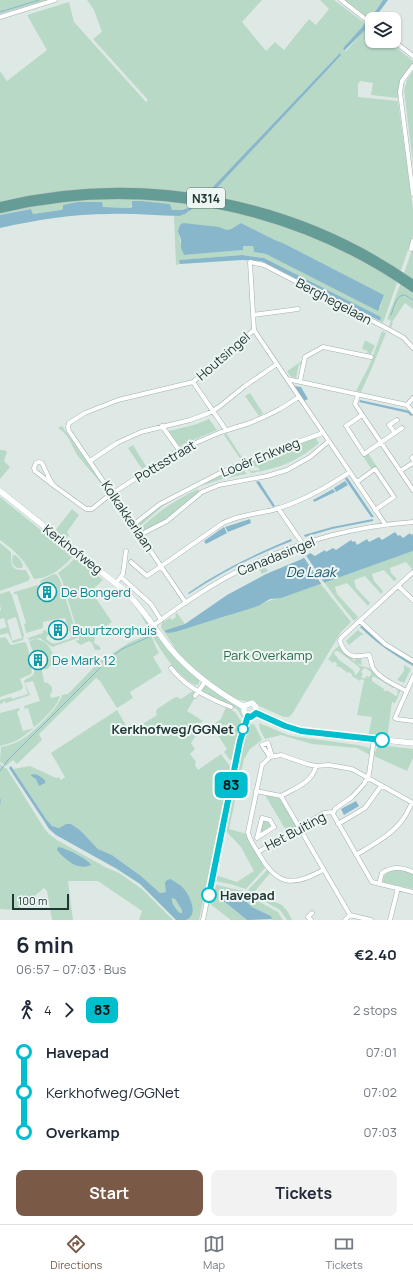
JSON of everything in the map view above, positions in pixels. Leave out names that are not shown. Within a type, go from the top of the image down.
[{"type":"main road","name":"N314","points":[[0,205],[43,196],[104,191],[157,192],[203,197],[255,209],[309,227],[356,248],[404,280],[413,289]]},
{"type":"main road","name":"N314","points":[[0,210],[50,201],[110,196],[163,198],[209,204],[254,214],[303,230],[350,251],[397,275]]},
{"type":"main road","name":"N314","points":[[404,280],[413,283]]},
{"type":"street","points":[[0,16],[55,0]]},
{"type":"street","points":[[341,0],[365,19]]},
{"type":"street","points":[[401,47],[413,56]]},
{"type":"street","points":[[413,66],[402,81],[400,92],[413,194]]},
{"type":"street","points":[[411,249],[413,241]]},
{"type":"street","name":"Houtsingel","points":[[69,431],[68,427],[70,422],[100,407],[120,400],[194,382],[254,330],[250,262]]},
{"type":"street","name":"Berghegelaan","points":[[250,262],[264,265],[388,329],[404,338],[413,348]]},
{"type":"street","points":[[253,314],[298,309]]},
{"type":"street","points":[[254,330],[385,524]]},
{"type":"street","points":[[300,382],[305,357],[323,347],[371,357]]},
{"type":"street","points":[[90,461],[129,437],[162,426],[190,420],[211,412],[277,364]]},
{"type":"street","points":[[287,379],[407,405],[413,412]]},
{"type":"street","points":[[194,382],[223,431]]},
{"type":"street","points":[[358,395],[355,404],[413,490]]},
{"type":"street","name":"Pottsstraat","points":[[54,485],[89,510],[178,450],[223,431],[266,416],[299,397]]},
{"type":"street","points":[[407,405],[413,398]]},
{"type":"street","points":[[362,415],[346,426],[364,454],[402,428]]},
{"type":"street","points":[[395,433],[389,425],[397,420]]},
{"type":"street","points":[[162,426],[178,450]]},
{"type":"street","name":"Kolkakkerlaan","points":[[69,431],[186,602]]},
{"type":"street","name":"Looër Enkweg","points":[[133,525],[154,507],[222,472],[260,456],[323,433]]},
{"type":"street","name":"Looër Enkweg","points":[[140,534],[167,521],[202,492],[219,485],[267,476],[287,470],[307,460],[329,441]]},
{"type":"street","points":[[36,463],[42,463],[54,485],[35,471],[34,466],[36,463]]},
{"type":"street","points":[[400,471],[413,463]]},
{"type":"street","points":[[357,482],[375,469],[387,486],[394,497],[375,510]]},
{"type":"street","points":[[131,562],[147,576],[223,523],[236,518],[276,509],[310,496],[331,485],[350,472]]},
{"type":"street","points":[[198,484],[202,492]]},
{"type":"street","name":"Kerkhofweg","points":[[0,491],[116,583],[138,604],[175,654],[205,682],[227,698],[244,707]]},
{"type":"street","points":[[276,509],[302,543]]},
{"type":"street","name":"Canadasingel","points":[[154,626],[186,602],[246,566],[302,543],[345,531],[385,524],[413,522]]},
{"type":"street","points":[[116,583],[123,572],[126,551]]},
{"type":"street","points":[[406,691],[379,674],[373,667],[369,656],[353,657],[349,655],[340,640],[413,572]]},
{"type":"street","points":[[121,577],[152,604],[161,620]]},
{"type":"street","points":[[398,586],[413,600]]},
{"type":"street","points":[[360,621],[385,644],[413,662]]},
{"type":"street","points":[[171,668],[185,682],[198,691],[231,707]]},
{"type":"street","points":[[413,677],[411,686],[406,691],[395,718],[413,722]]},
{"type":"street","points":[[195,696],[205,682]]},
{"type":"street","points":[[248,716],[244,712],[244,707],[249,703],[255,705],[256,713]]},
{"type":"street","points":[[248,716],[251,717],[256,713]]},
{"type":"street","points":[[256,713],[285,726],[301,731],[413,743]]},
{"type":"street","points":[[203,920],[240,741],[248,716]]},
{"type":"street","points":[[374,739],[367,778],[355,795],[336,807],[333,812],[334,817],[372,882],[413,892]]},
{"type":"street","points":[[323,870],[303,880],[296,881],[283,879],[277,876],[267,867],[248,832],[262,765],[271,757],[281,755],[316,766],[329,765],[352,769],[412,803],[403,820],[397,826],[381,840],[356,855]]},
{"type":"street","points":[[256,791],[281,796],[309,780],[314,773],[316,766]]},
{"type":"street","points":[[338,824],[365,808],[381,786]]},
{"type":"street","points":[[281,796],[350,915],[371,920]]},
{"type":"street","name":"Het Buiting","points":[[258,852],[324,813],[333,812]]},
{"type":"street","points":[[262,818],[270,820],[274,827],[258,837],[262,818]]},
{"type":"street","points":[[379,884],[382,873],[390,869],[403,868],[413,872]]},
{"type":"street","points":[[390,920],[398,888]]},
{"type":"street","points":[[311,920],[308,917],[312,913]]},
{"type":"street","points":[[345,920],[350,915]]},
{"type":"green space","points":[[0,0],[48,0],[0,14]]},
{"type":"green space","points":[[87,0],[262,0],[242,22],[266,51],[275,42],[284,50],[309,19],[316,25],[329,9],[320,0],[334,0],[365,23],[343,48],[344,51],[346,51],[365,29],[365,48],[397,48],[413,61],[411,67],[401,80],[398,98],[371,95],[373,83],[360,81],[358,84],[358,97],[398,101],[413,209],[413,236],[401,270],[399,271],[270,210],[256,206],[180,193],[0,204],[0,71],[7,81],[47,50],[27,15],[69,2],[74,22],[146,102],[148,100],[93,39],[102,32],[94,10]],"holes":[[[340,53],[340,56],[212,193],[210,190]]]},
{"type":"green space","points":[[343,0],[383,0],[375,12],[365,12],[365,16]]},
{"type":"green space","points":[[413,71],[413,164],[404,90],[407,80]]},
{"type":"green space","points":[[83,198],[152,198],[235,210],[316,237],[396,279],[397,283],[383,323],[380,321],[381,317],[264,258],[242,255],[180,260],[180,264],[176,265],[174,216],[189,212],[189,207],[182,210],[172,210],[170,204],[134,201],[130,208],[103,207],[102,203],[33,214],[31,209],[0,215],[0,211]],"holes":[[[241,223],[384,295],[380,308],[266,254],[254,252],[253,246],[243,246],[243,250],[184,255],[179,237],[179,230],[180,227],[219,227],[227,230]]]},
{"type":"green space","points":[[413,247],[413,281],[405,276],[404,273]]},
{"type":"green space","points":[[403,283],[413,291],[413,309],[405,303],[392,322],[391,328],[389,327],[391,321],[387,319],[400,285]]},
{"type":"green space","points":[[382,331],[386,333],[371,370],[361,392],[356,391],[370,364]]},
{"type":"green space","points":[[365,340],[375,346],[371,354],[362,349]]},
{"type":"green space","points":[[302,361],[301,365],[299,364],[296,378],[290,376],[287,371]]},
{"type":"green space","points":[[250,393],[263,413],[259,416],[245,396]]},
{"type":"green space","points":[[209,419],[217,430],[179,446],[169,431],[197,424]]},
{"type":"green space","points":[[62,426],[109,494],[107,496],[98,480],[78,456],[68,437],[58,428]]},
{"type":"green space","points":[[226,433],[243,459],[241,460],[224,435]]},
{"type":"green space","points":[[315,437],[319,443],[304,455],[270,469],[251,473],[244,464]],"holes":[[[249,464],[259,468],[260,470],[251,471],[247,467]]]},
{"type":"green space","points":[[133,445],[146,466],[142,469],[128,448]]},
{"type":"green space","points":[[0,450],[7,452],[4,461],[10,467],[0,479]]},
{"type":"green space","points":[[368,453],[377,467],[372,470],[363,456]]},
{"type":"green space","points":[[240,465],[247,474],[222,479],[201,486]]},
{"type":"green space","points":[[198,489],[199,492],[169,518],[144,531],[139,530],[167,507]]},
{"type":"green space","points":[[181,495],[163,506],[138,528],[137,526],[140,521],[151,512]]},
{"type":"green space","points":[[0,497],[73,556],[65,565],[56,572],[45,577],[34,579],[28,567],[20,557],[0,540]]},
{"type":"green space","points":[[72,509],[79,515],[67,532],[69,535],[65,540],[54,532]]},
{"type":"green space","points":[[0,543],[11,552],[12,566],[17,569],[26,570],[30,578],[28,581],[0,591]]},
{"type":"green space","points":[[413,551],[413,570],[406,562],[390,568],[391,573],[397,579],[394,581],[384,570],[372,574],[374,581],[383,591],[381,594],[365,576],[354,580],[356,588],[370,603],[368,606],[347,583],[335,587],[337,594],[358,617],[354,621],[324,582]]},
{"type":"green space","points":[[13,555],[20,560],[23,565],[22,568],[18,568],[13,565]]},
{"type":"green space","points":[[75,558],[103,580],[91,591],[112,622],[93,636],[95,638],[94,643],[101,649],[99,650],[95,650],[92,643],[89,641],[81,645],[75,641],[79,640],[79,637],[62,580],[58,573]]},
{"type":"green space","points":[[262,562],[268,571],[262,574],[256,565]]},
{"type":"green space","points":[[54,574],[57,575],[60,580],[78,638],[52,647],[40,638],[29,640],[28,638],[43,633],[45,630],[49,634],[46,639],[52,643],[70,639],[71,636],[65,618],[43,622],[43,628],[26,633],[24,624],[26,623],[17,594],[14,594],[14,592],[38,585],[39,589],[41,588],[42,584],[43,586],[45,585],[44,581],[40,584],[41,580]]},
{"type":"green space","name":"Park Overkamp","points":[[320,583],[351,622],[341,632],[289,717],[284,717],[250,702],[239,700],[221,691],[194,670],[178,653],[161,627],[162,622],[170,618],[172,620],[176,617],[175,615],[177,613],[185,624],[166,630],[168,633],[221,618]]},
{"type":"green space","points":[[9,591],[12,595],[24,635],[23,640],[13,643],[11,641],[22,638],[16,617],[7,620],[12,639],[11,640],[8,633],[0,635],[0,629],[7,627],[4,618],[0,619],[0,594]]},
{"type":"green space","points":[[131,599],[199,680],[199,684],[195,685],[185,679],[168,661],[136,606],[130,600]]},
{"type":"green space","points":[[358,630],[364,635],[361,635],[349,645],[346,641]]},
{"type":"green space","points":[[150,634],[159,653],[153,657],[162,672],[130,692],[133,698],[117,708],[100,681],[96,678],[39,734],[42,740],[17,764],[13,760],[6,766],[0,762],[1,747],[19,741],[37,727],[56,707],[62,695],[68,694],[106,655],[107,657],[130,642]]},
{"type":"green space","points":[[5,637],[11,645],[24,642],[26,643],[32,672],[31,674],[20,679],[23,687],[21,690],[0,697],[0,638]]},
{"type":"green space","points":[[36,639],[45,642],[52,652],[56,664],[50,666],[48,669],[42,670],[42,673],[44,682],[48,683],[52,687],[52,692],[50,694],[51,698],[60,696],[54,707],[34,728],[28,708],[25,709],[24,706],[40,701],[33,681],[25,683],[30,695],[6,703],[5,701],[0,704],[0,700],[11,697],[12,699],[28,694],[24,681],[34,674],[34,669],[43,664],[38,651],[33,652],[29,641]]},
{"type":"green space","points":[[340,645],[355,662],[355,658],[361,659],[362,665],[356,663],[369,668],[401,690],[395,703],[392,702],[387,739],[368,737],[372,717],[357,715],[364,680],[361,679],[360,681],[349,672],[348,673],[336,666],[337,664],[334,661],[333,663],[330,661],[331,660],[328,660],[334,650]],"holes":[[[335,651],[338,651],[359,667],[360,670],[356,675],[354,674],[355,672],[353,670],[338,659],[334,654]],[[365,668],[371,672],[371,675],[369,677],[366,676],[365,679],[361,677],[363,674],[361,672]],[[372,677],[375,677],[393,688],[395,687],[398,694],[396,696],[387,690],[386,692],[372,681]]]},
{"type":"green space","points":[[404,665],[411,669],[404,683],[397,680],[404,671]]},
{"type":"green space","points":[[206,685],[239,707],[243,712],[244,720],[237,709],[203,693],[202,690]]},
{"type":"green space","points":[[193,691],[197,694],[187,711],[203,721],[194,728],[197,734],[191,743],[195,749],[190,754],[196,762],[195,765],[198,770],[221,754],[232,769],[199,920],[186,920],[184,889],[171,879],[166,892],[160,893],[141,876],[112,855],[98,849],[80,830],[71,824],[66,824],[59,828],[52,826],[13,769],[30,766],[56,778],[59,777],[61,780],[65,777],[51,753],[117,710],[130,732],[157,715],[157,709],[174,698],[177,697],[181,699]]},
{"type":"green space","points":[[226,707],[235,712],[243,724],[234,759],[230,760],[224,752],[227,749],[217,734],[213,737],[207,729],[221,719]]},
{"type":"green space","points":[[19,708],[20,710],[17,712],[23,731],[33,728],[19,739],[0,746],[0,713]]},
{"type":"green space","points":[[259,723],[288,735],[370,748],[370,755],[357,748],[312,744],[281,735],[265,739],[260,730]]},
{"type":"green space","points":[[254,724],[262,740],[250,749],[244,759],[229,829],[247,834],[265,868],[246,889],[214,881],[215,875],[237,882],[254,871],[241,847],[225,830],[247,725]]},
{"type":"green space","points":[[388,746],[413,749],[413,758],[407,771],[374,756],[377,747]]},
{"type":"green space","points":[[0,764],[7,769],[49,834],[105,867],[119,873],[142,889],[173,920],[139,920],[142,911],[98,881],[68,881],[73,920],[52,920],[47,891],[44,888],[16,910],[0,909]],"holes":[[[62,856],[90,866],[75,864]]]},
{"type":"green space","points":[[265,795],[280,798],[297,827],[287,832]]},
{"type":"green space","points":[[262,819],[269,820],[273,827],[259,836]]},
{"type":"green space","points":[[267,870],[270,873],[255,891],[282,905],[292,920],[287,920],[280,910],[258,898],[248,890]]},
{"type":"green space","points":[[396,870],[404,870],[413,874],[413,889],[383,882],[386,873]]},
{"type":"green space","points":[[213,884],[243,891],[278,912],[283,920],[271,920],[271,916],[252,907],[241,897],[223,893],[225,903],[247,920],[231,920],[209,903]]},
{"type":"green space","points":[[173,898],[182,910],[182,913],[180,913],[175,906],[171,899]]},
{"type":"water","points":[[383,0],[388,0],[379,12],[375,12]]},
{"type":"water","points":[[365,24],[365,30],[344,51],[343,48]]},
{"type":"water","points":[[340,53],[341,55],[330,67],[212,193],[210,193],[210,190]]},
{"type":"water","points":[[132,201],[170,204],[172,210],[182,210],[190,207],[192,209],[179,216],[96,214],[68,216],[0,228],[0,215],[31,209],[33,214],[60,210],[63,209],[63,205],[78,202],[102,202],[103,207],[130,208],[132,207]]},
{"type":"water","points":[[183,223],[219,227],[227,230],[241,223],[384,295],[378,311],[266,254],[254,252],[253,246],[243,246],[243,250],[184,255],[181,248],[181,240],[178,231],[180,225]]},
{"type":"water","points":[[242,255],[264,258],[381,317],[380,321],[261,261],[242,260],[180,264],[179,260]]},
{"type":"water","points":[[293,386],[301,387],[308,399],[304,401]]},
{"type":"water","points":[[360,400],[410,411],[413,415],[411,416],[408,413],[359,402]]},
{"type":"water","points":[[347,477],[374,517],[371,517],[345,479]]},
{"type":"water","points":[[259,481],[275,506],[273,507],[256,482]]},
{"type":"water","points":[[345,481],[348,485],[336,492],[334,488]]},
{"type":"water","points":[[333,489],[335,492],[314,502],[313,500]]},
{"type":"water","points":[[250,519],[251,523],[228,532],[225,527]]},
{"type":"water","points":[[373,519],[373,521],[332,529],[305,537],[304,535],[332,527]]},
{"type":"water","points":[[224,527],[227,533],[206,544],[204,541]]},
{"type":"water","name":"De Laak","points":[[395,532],[398,536],[400,535],[403,538],[410,533],[411,535],[413,534],[413,551],[281,598],[270,599],[258,606],[175,632],[165,632],[166,630],[185,624],[227,595],[266,574],[302,559],[310,553],[315,556],[325,550],[326,552],[333,548],[336,550],[351,540],[353,542],[355,541],[357,545],[367,539],[369,542],[379,537],[382,540]]},
{"type":"water","points":[[291,539],[292,541],[239,564],[189,594],[188,593],[238,563]]},
{"type":"water","points":[[362,625],[386,646],[413,663],[413,666],[392,653],[366,633],[360,627]]},
{"type":"water","points":[[11,766],[52,826],[59,828],[66,824],[71,824],[80,830],[98,849],[112,855],[141,876],[160,893],[166,892],[165,882],[171,879],[181,886],[191,901],[193,910],[190,918],[186,920],[176,920],[140,884],[117,869],[56,835],[49,829],[9,768]],"holes":[[[172,898],[175,899],[182,910],[182,913],[175,908]]]},
{"type":"water","points":[[33,774],[38,775],[45,780],[45,783],[39,786],[36,779],[31,776]]},
{"type":"water","points":[[356,801],[359,806],[344,815],[341,809]]},
{"type":"water","points":[[58,847],[76,854],[91,865],[81,867],[72,864],[57,850]]},
{"type":"water","points":[[223,893],[241,897],[252,907],[271,916],[272,919],[247,920],[222,900],[221,897]]},
{"type":"pier","points":[[305,554],[325,584],[322,585],[303,556]]},
{"type":"waterway","points":[[0,12],[39,0]]},
{"type":"waterway","points":[[391,315],[399,297],[405,295],[413,300]]},
{"type":"waterway","name":"De Laak","points":[[0,771],[8,760],[109,659],[122,649],[151,636]]},
{"type":"waterway","name":"De Laak","points":[[0,799],[0,804]]},
{"type":"bus line","name":"83","points":[[209,895],[240,741],[248,716],[254,716],[256,713],[293,729],[307,732],[382,740]]},
{"type":"place","name":"De Bongerd","points":[[47,592]]},
{"type":"place","name":"Buurtzorghuis","points":[[58,630]]},
{"type":"place","name":"De Mark 12","points":[[38,660]]},
{"type":"place","name":"Kerkhofweg/GGNet","points":[[243,729]]},
{"type":"place","name":"Havepad","points":[[209,895]]}]
